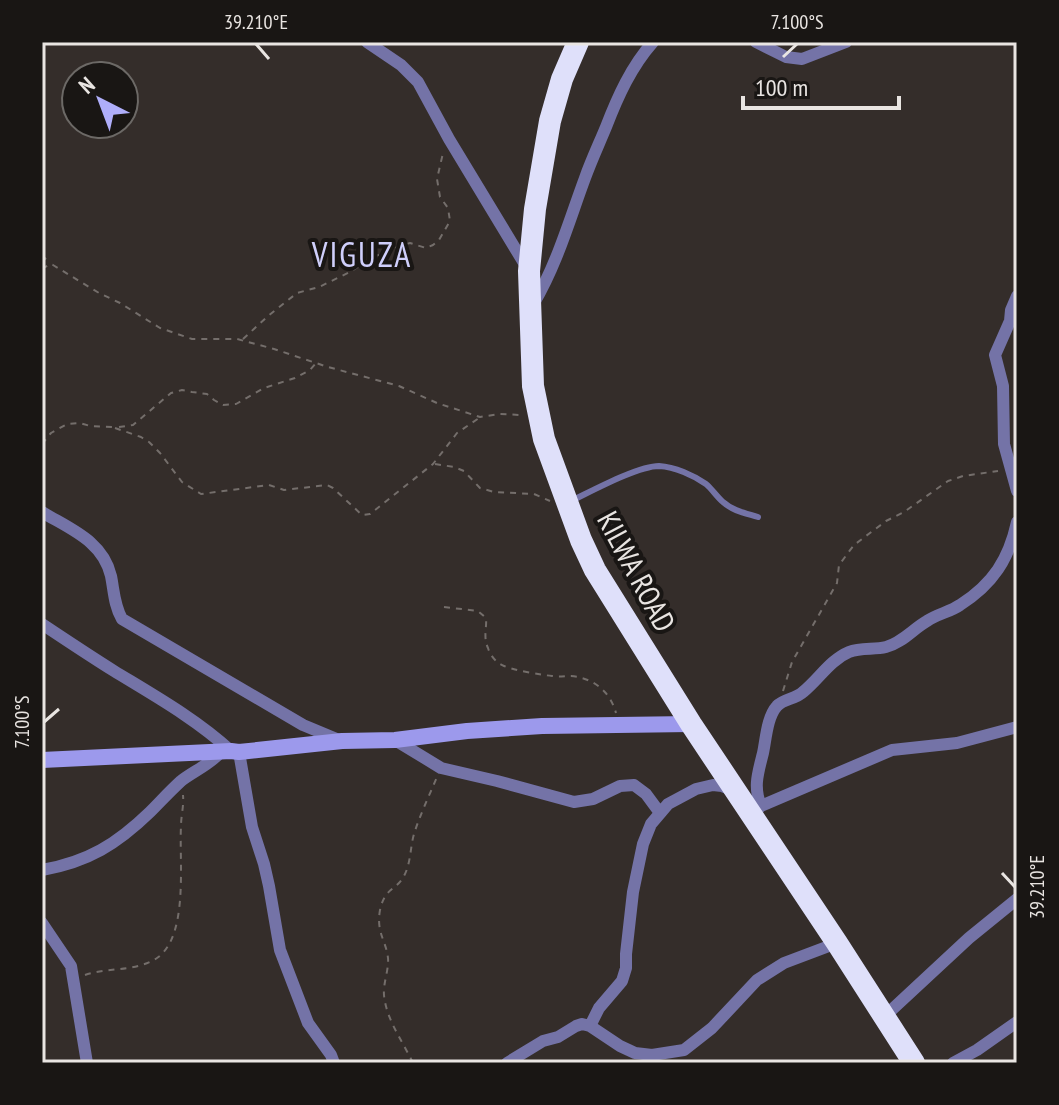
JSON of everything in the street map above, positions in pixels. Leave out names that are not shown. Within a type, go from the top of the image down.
[{"type":"highway","name":"KILWA ROAD","points":[[578,42],[562,79],[547,135],[529,271],[533,386],[544,439],[595,570],[735,791],[756,810],[914,1063]]},
{"type":"street","points":[[367,42],[401,65],[418,82],[529,271]]},
{"type":"street","points":[[529,310],[551,270],[620,92],[653,42]]},
{"type":"street","points":[[756,42],[786,57],[802,59],[846,42]]},
{"type":"street","points":[[1017,296],[995,355],[1003,386],[1004,444],[1017,491]]},
{"type":"street","points":[[42,512],[86,539],[104,555],[122,619],[303,725],[342,741]]},
{"type":"street","points":[[1017,522],[1012,545],[994,576],[959,606],[925,622],[890,646],[853,650],[822,673],[802,694],[779,703],[772,714],[756,780],[756,810],[892,750],[957,743],[1017,727]]},
{"type":"street","points":[[42,624],[187,715],[230,752],[267,875],[280,950],[308,1023],[334,1063]]},
{"type":"street","points":[[42,760],[230,752],[542,726],[691,724]]},
{"type":"street","points":[[395,740],[441,768],[574,802],[593,799],[620,786],[634,785],[646,794],[660,813]]},
{"type":"street","points":[[42,870],[88,857],[115,844],[182,781],[230,752]]},
{"type":"street","points":[[590,1026],[599,1008],[622,981],[626,968],[633,892],[643,844],[651,824],[668,804],[696,789],[713,785],[735,791]]},
{"type":"street","points":[[884,1017],[969,938],[1017,899]]},
{"type":"street","points":[[42,923],[71,966],[87,1063]]},
{"type":"street","points":[[507,1063],[543,1041],[582,1024],[635,1053],[652,1055],[684,1050],[712,1028],[757,980],[784,963],[837,943]]},
{"type":"street","points":[[953,1063],[1017,1022]]},
{"type":"lane","points":[[568,502],[656,466],[674,468],[697,479],[735,510],[758,517]]},
{"type":"path","points":[[243,340],[297,293],[319,287],[392,249],[410,243],[426,248],[439,240],[450,221],[448,208],[440,197],[437,179],[449,139]]},
{"type":"path","points":[[42,255],[50,264],[160,328],[192,339],[243,340],[399,386],[480,417],[518,414],[541,423]]},
{"type":"path","points":[[42,269],[50,264]]},
{"type":"path","points":[[115,428],[133,425],[171,393],[182,390],[207,394],[223,405],[236,404],[264,388],[295,378],[317,362]]},
{"type":"path","points":[[42,444],[51,433],[67,424],[115,428],[149,442],[182,482],[201,494],[269,485],[284,490],[327,485],[362,515],[370,514],[433,464],[457,433],[480,417]]},
{"type":"path","points":[[433,464],[464,471],[480,488],[494,492],[534,494],[549,501],[568,502]]},
{"type":"path","points":[[779,703],[792,662],[837,583],[839,565],[854,545],[876,527],[904,512],[948,481],[1011,469]]},
{"type":"path","points":[[444,607],[478,611],[486,618],[484,634],[488,650],[504,666],[592,681],[610,698],[619,725]]},
{"type":"path","points":[[413,1063],[384,998],[388,960],[379,922],[383,899],[403,878],[413,836],[441,768]]},
{"type":"path","points":[[72,979],[95,971],[138,967],[164,953],[171,941],[180,912],[182,781]]},
{"type":"district","name":"VIGUZA","points":[[362,254]]}]
